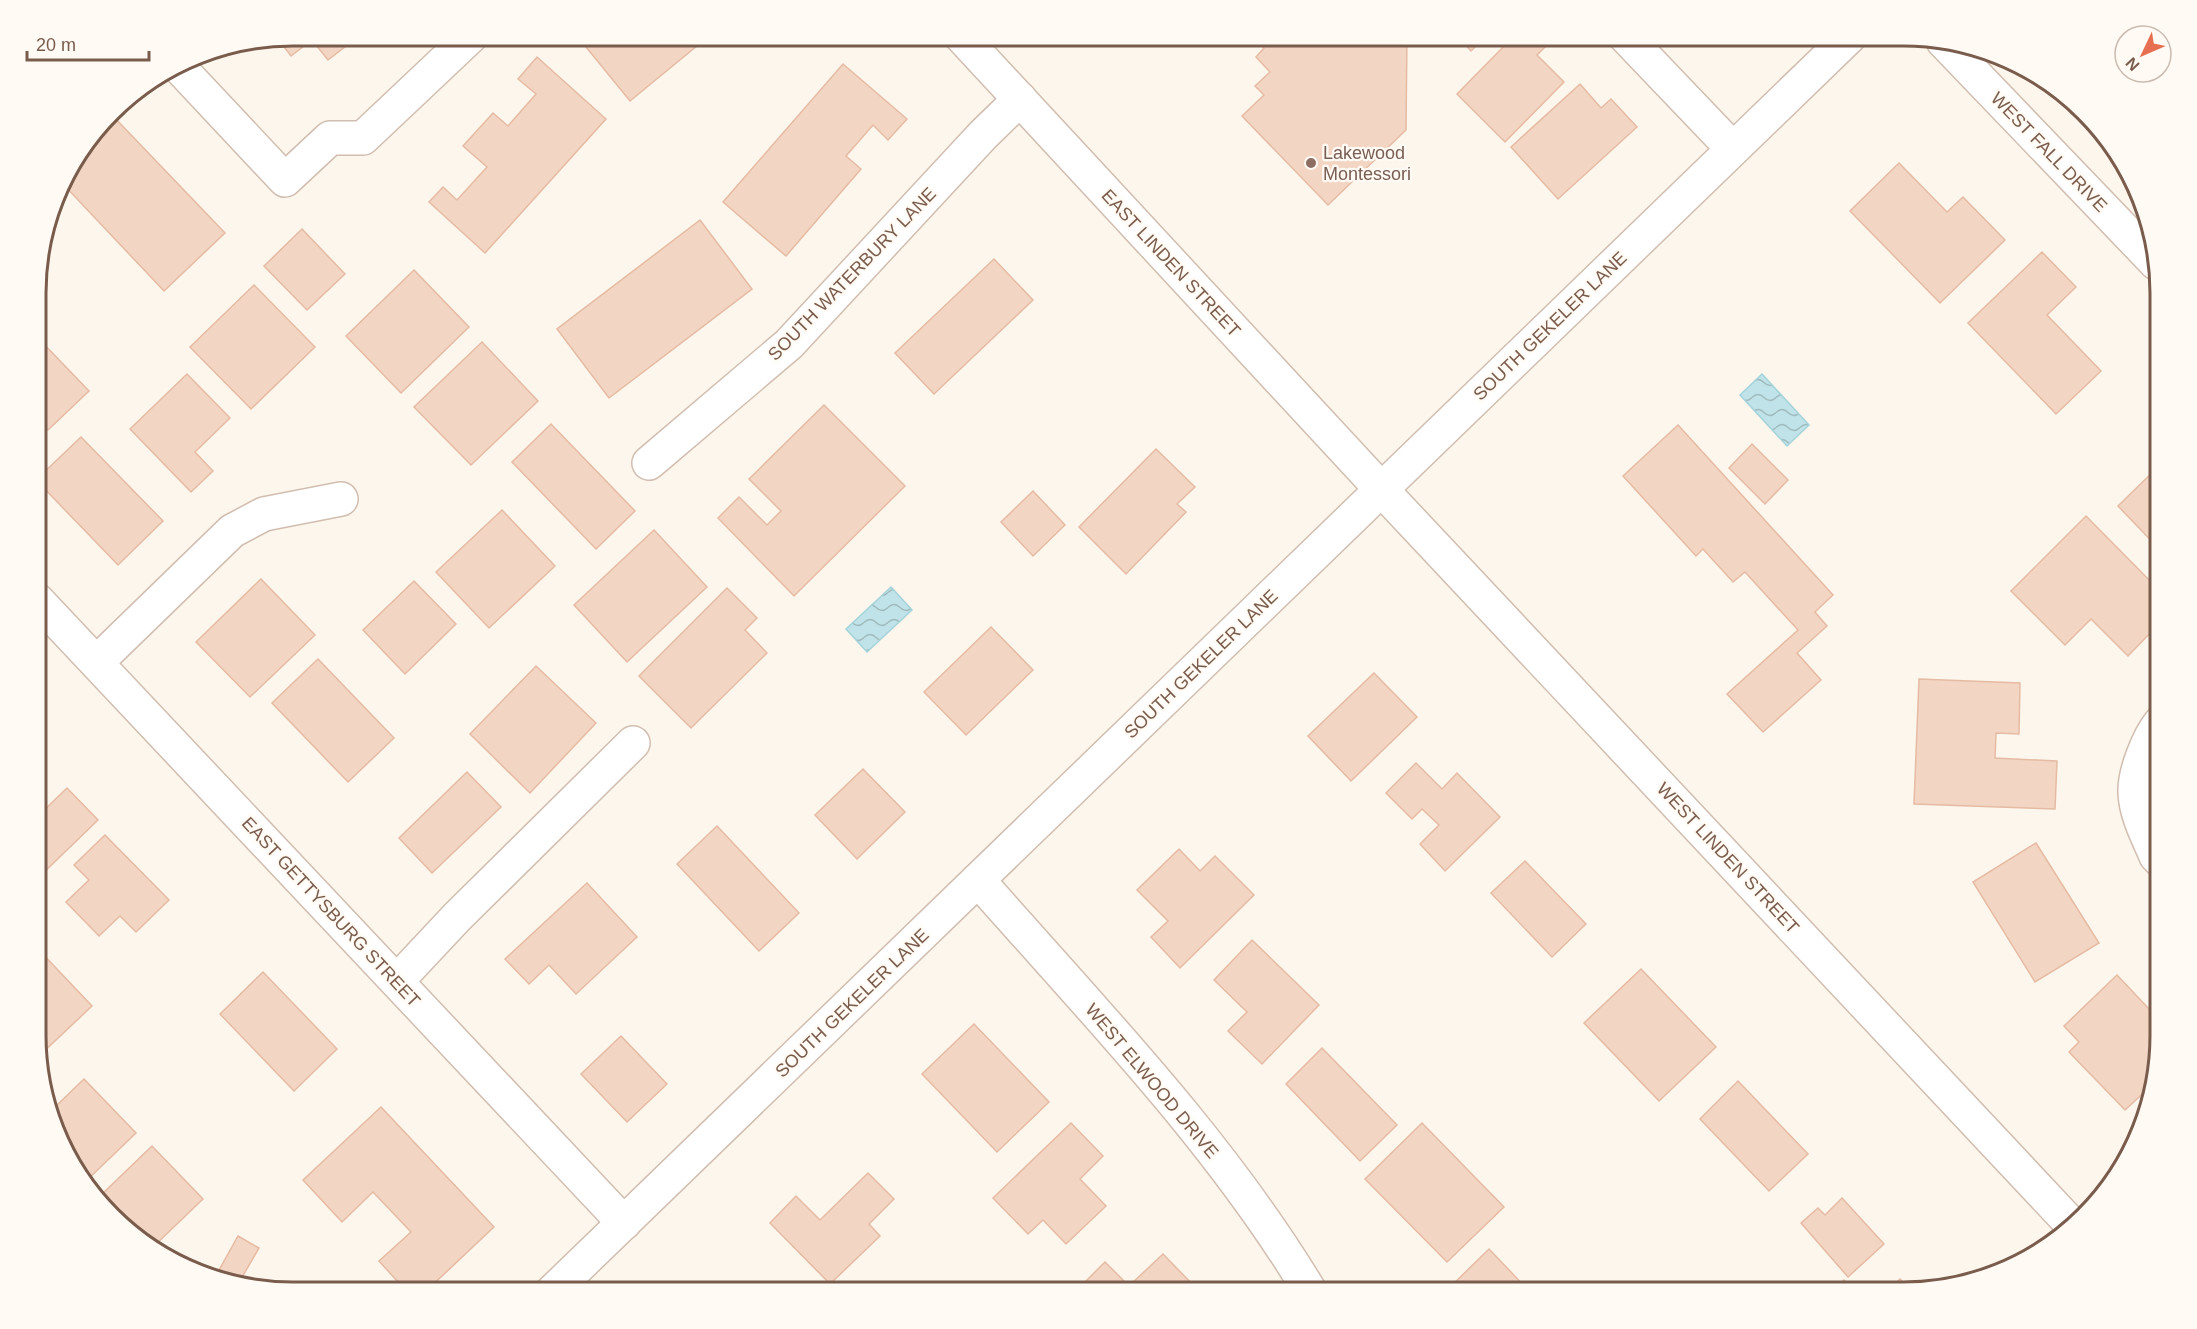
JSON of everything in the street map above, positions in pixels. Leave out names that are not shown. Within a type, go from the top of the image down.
[{"type":"street","points":[[184,72],[285,180],[330,138],[363,138],[460,46]]},
{"type":"street","name":"EAST LINDEN STREET","points":[[970,46],[1381,489]]},
{"type":"street","points":[[1635,46],[1733,149]]},
{"type":"street","name":"SOUTH GEKELER LANE","points":[[562,1282],[1840,46]]},
{"type":"street","name":"WEST FALL DRIVE","points":[[1952,51],[2147,254]]},
{"type":"street","name":"SOUTH WATERBURY LANE","points":[[649,463],[789,344],[983,135],[1020,99]]},
{"type":"street","name":"WEST LINDEN STREET","points":[[1381,489],[2067,1220]]},
{"type":"street","points":[[97,662],[231,531],[264,514],[341,499]]},
{"type":"street","name":"EAST GETTYSBURG STREET","points":[[46,609],[624,1223]]},
{"type":"street","points":[[2150,742],[2142,758],[2135,793],[2142,825],[2150,843]]},
{"type":"street","points":[[397,981],[457,917],[633,743]]},
{"type":"street","name":"WEST ELWOOD DRIVE","points":[[978,880],[1174,1102],[1284,1248],[1304,1282]]},
{"type":"water","points":[[1762,374],[1809,425],[1787,446],[1740,395]]},
{"type":"water","points":[[891,587],[912,610],[867,652],[846,629]]},
{"type":"building","points":[[304,46],[291,56],[284,47]]},
{"type":"building","points":[[317,46],[346,46],[328,60]]},
{"type":"building","points":[[585,46],[697,46],[630,101]]},
{"type":"building","points":[[1262,46],[1407,46],[1406,130],[1328,205],[1242,116],[1264,95],[1255,86],[1270,72],[1256,57],[1264,48]]},
{"type":"building","points":[[1466,46],[1476,46],[1471,51]]},
{"type":"building","points":[[1504,46],[1546,46],[1537,55],[1564,82],[1505,142],[1457,94]]},
{"type":"building","points":[[537,57],[606,119],[485,253],[429,202],[443,187],[457,200],[487,167],[463,146],[493,113],[508,126],[536,94],[518,79]]},
{"type":"building","points":[[843,64],[907,119],[888,140],[873,125],[846,156],[861,169],[786,256],[723,202]]},
{"type":"building","points":[[1580,84],[1601,108],[1611,99],[1637,127],[1558,199],[1511,147]]},
{"type":"building","points":[[117,121],[225,233],[164,291],[69,190],[88,156]]},
{"type":"building","points":[[1899,163],[1947,212],[1963,197],[2005,240],[1940,303],[1850,211]]},
{"type":"building","points":[[700,220],[752,289],[609,398],[557,329]]},
{"type":"building","points":[[302,229],[345,274],[307,310],[264,266]]},
{"type":"building","points":[[2042,252],[2076,287],[2047,315],[2101,371],[2056,414],[1968,323]]},
{"type":"building","points":[[994,259],[1033,300],[934,394],[895,353]]},
{"type":"building","points":[[414,270],[469,327],[401,393],[346,336]]},
{"type":"building","points":[[254,285],[315,347],[251,409],[190,347]]},
{"type":"building","points":[[482,342],[538,401],[471,465],[414,407]]},
{"type":"building","points":[[46,346],[89,391],[48,430],[46,428]]},
{"type":"building","points":[[187,374],[230,418],[195,452],[213,471],[191,492],[130,429]]},
{"type":"building","points":[[824,405],[905,486],[794,596],[718,518],[739,497],[767,525],[781,511],[749,479]]},
{"type":"building","points":[[551,424],[635,511],[596,549],[512,462]]},
{"type":"building","points":[[1678,425],[1833,595],[1815,612],[1827,626],[1797,653],[1821,680],[1763,732],[1727,694],[1798,630],[1745,572],[1733,582],[1703,549],[1696,556],[1623,476]]},
{"type":"building","points":[[81,437],[163,521],[118,565],[46,490],[46,470]]},
{"type":"building","points":[[1752,444],[1788,480],[1765,504],[1729,468]]},
{"type":"building","points":[[1156,449],[1195,487],[1177,504],[1186,512],[1126,574],[1079,527]]},
{"type":"building","points":[[2150,475],[2150,540],[2118,506]]},
{"type":"building","points":[[1033,491],[1065,525],[1033,556],[1001,522]]},
{"type":"building","points":[[502,510],[555,566],[489,628],[436,572]]},
{"type":"building","points":[[2086,516],[2150,581],[2150,633],[2128,656],[2091,619],[2065,645],[2011,591]]},
{"type":"building","points":[[654,530],[707,587],[627,662],[574,605]]},
{"type":"building","points":[[261,579],[315,635],[250,697],[196,642]]},
{"type":"building","points":[[414,581],[456,624],[405,674],[363,630]]},
{"type":"building","points":[[727,588],[757,618],[745,630],[767,653],[691,728],[639,676]]},
{"type":"building","points":[[991,627],[1033,670],[966,735],[924,692]]},
{"type":"building","points":[[318,659],[394,738],[348,782],[272,703]]},
{"type":"building","points":[[536,666],[596,723],[530,793],[470,734]]},
{"type":"building","points":[[1374,673],[1417,717],[1351,781],[1308,736]]},
{"type":"building","points":[[1919,679],[2020,683],[2019,734],[1996,733],[1995,758],[2057,761],[2055,809],[1914,804]]},
{"type":"building","points":[[1416,763],[1442,789],[1457,773],[1500,817],[1445,871],[1420,844],[1439,825],[1422,809],[1412,819],[1386,793]]},
{"type":"building","points":[[863,769],[905,812],[857,859],[815,815]]},
{"type":"building","points":[[467,772],[501,807],[432,873],[399,838]]},
{"type":"building","points":[[67,788],[98,820],[46,870],[46,808]]},
{"type":"building","points":[[717,826],[799,913],[759,951],[677,864]]},
{"type":"building","points":[[105,835],[169,900],[136,932],[120,916],[99,936],[66,902],[89,880],[74,865]]},
{"type":"building","points":[[2036,843],[2099,943],[2035,982],[1973,882]]},
{"type":"building","points":[[1179,849],[1200,871],[1215,856],[1254,895],[1180,968],[1151,937],[1168,921],[1137,890]]},
{"type":"building","points":[[1525,861],[1586,924],[1552,957],[1491,893]]},
{"type":"building","points":[[587,883],[637,937],[576,994],[549,965],[529,984],[505,959]]},
{"type":"building","points":[[1252,940],[1319,1005],[1262,1064],[1228,1031],[1247,1012],[1214,980]]},
{"type":"building","points":[[46,957],[92,1006],[47,1049]]},
{"type":"building","points":[[1641,969],[1716,1047],[1659,1101],[1584,1023]]},
{"type":"building","points":[[263,972],[337,1049],[294,1091],[220,1014]]},
{"type":"building","points":[[2117,975],[2150,1010],[2150,1051],[2144,1093],[2125,1110],[2069,1052],[2079,1042],[2064,1026]]},
{"type":"building","points":[[974,1024],[1049,1102],[997,1152],[922,1074]]},
{"type":"building","points":[[621,1036],[667,1084],[627,1122],[581,1074]]},
{"type":"building","points":[[1322,1048],[1397,1125],[1360,1161],[1286,1084]]},
{"type":"building","points":[[84,1079],[136,1133],[91,1177],[72,1145],[57,1105]]},
{"type":"building","points":[[1738,1081],[1808,1154],[1769,1191],[1700,1119]]},
{"type":"building","points":[[381,1107],[494,1227],[436,1282],[398,1282],[379,1261],[411,1232],[373,1192],[342,1222],[303,1180]]},
{"type":"building","points":[[1071,1123],[1103,1156],[1080,1179],[1106,1206],[1066,1244],[1043,1220],[1028,1234],[993,1198]]},
{"type":"building","points":[[1422,1123],[1504,1207],[1447,1262],[1365,1179]]},
{"type":"building","points":[[152,1146],[203,1199],[158,1242],[131,1221],[104,1193]]},
{"type":"building","points":[[868,1173],[894,1199],[869,1224],[880,1236],[832,1282],[828,1282],[770,1223],[796,1196],[820,1220]]},
{"type":"building","points":[[1842,1198],[1884,1244],[1848,1277],[1801,1223],[1818,1208],[1825,1215]]},
{"type":"building","points":[[238,1236],[259,1248],[242,1277],[219,1270]]},
{"type":"building","points":[[1489,1249],[1520,1282],[1455,1282]]},
{"type":"building","points":[[1163,1254],[1190,1282],[1133,1282]]},
{"type":"building","points":[[1105,1262],[1125,1282],[1085,1282]]},
{"type":"place","name":"Lakewood Montessori","points":[[1311,163]]}]
